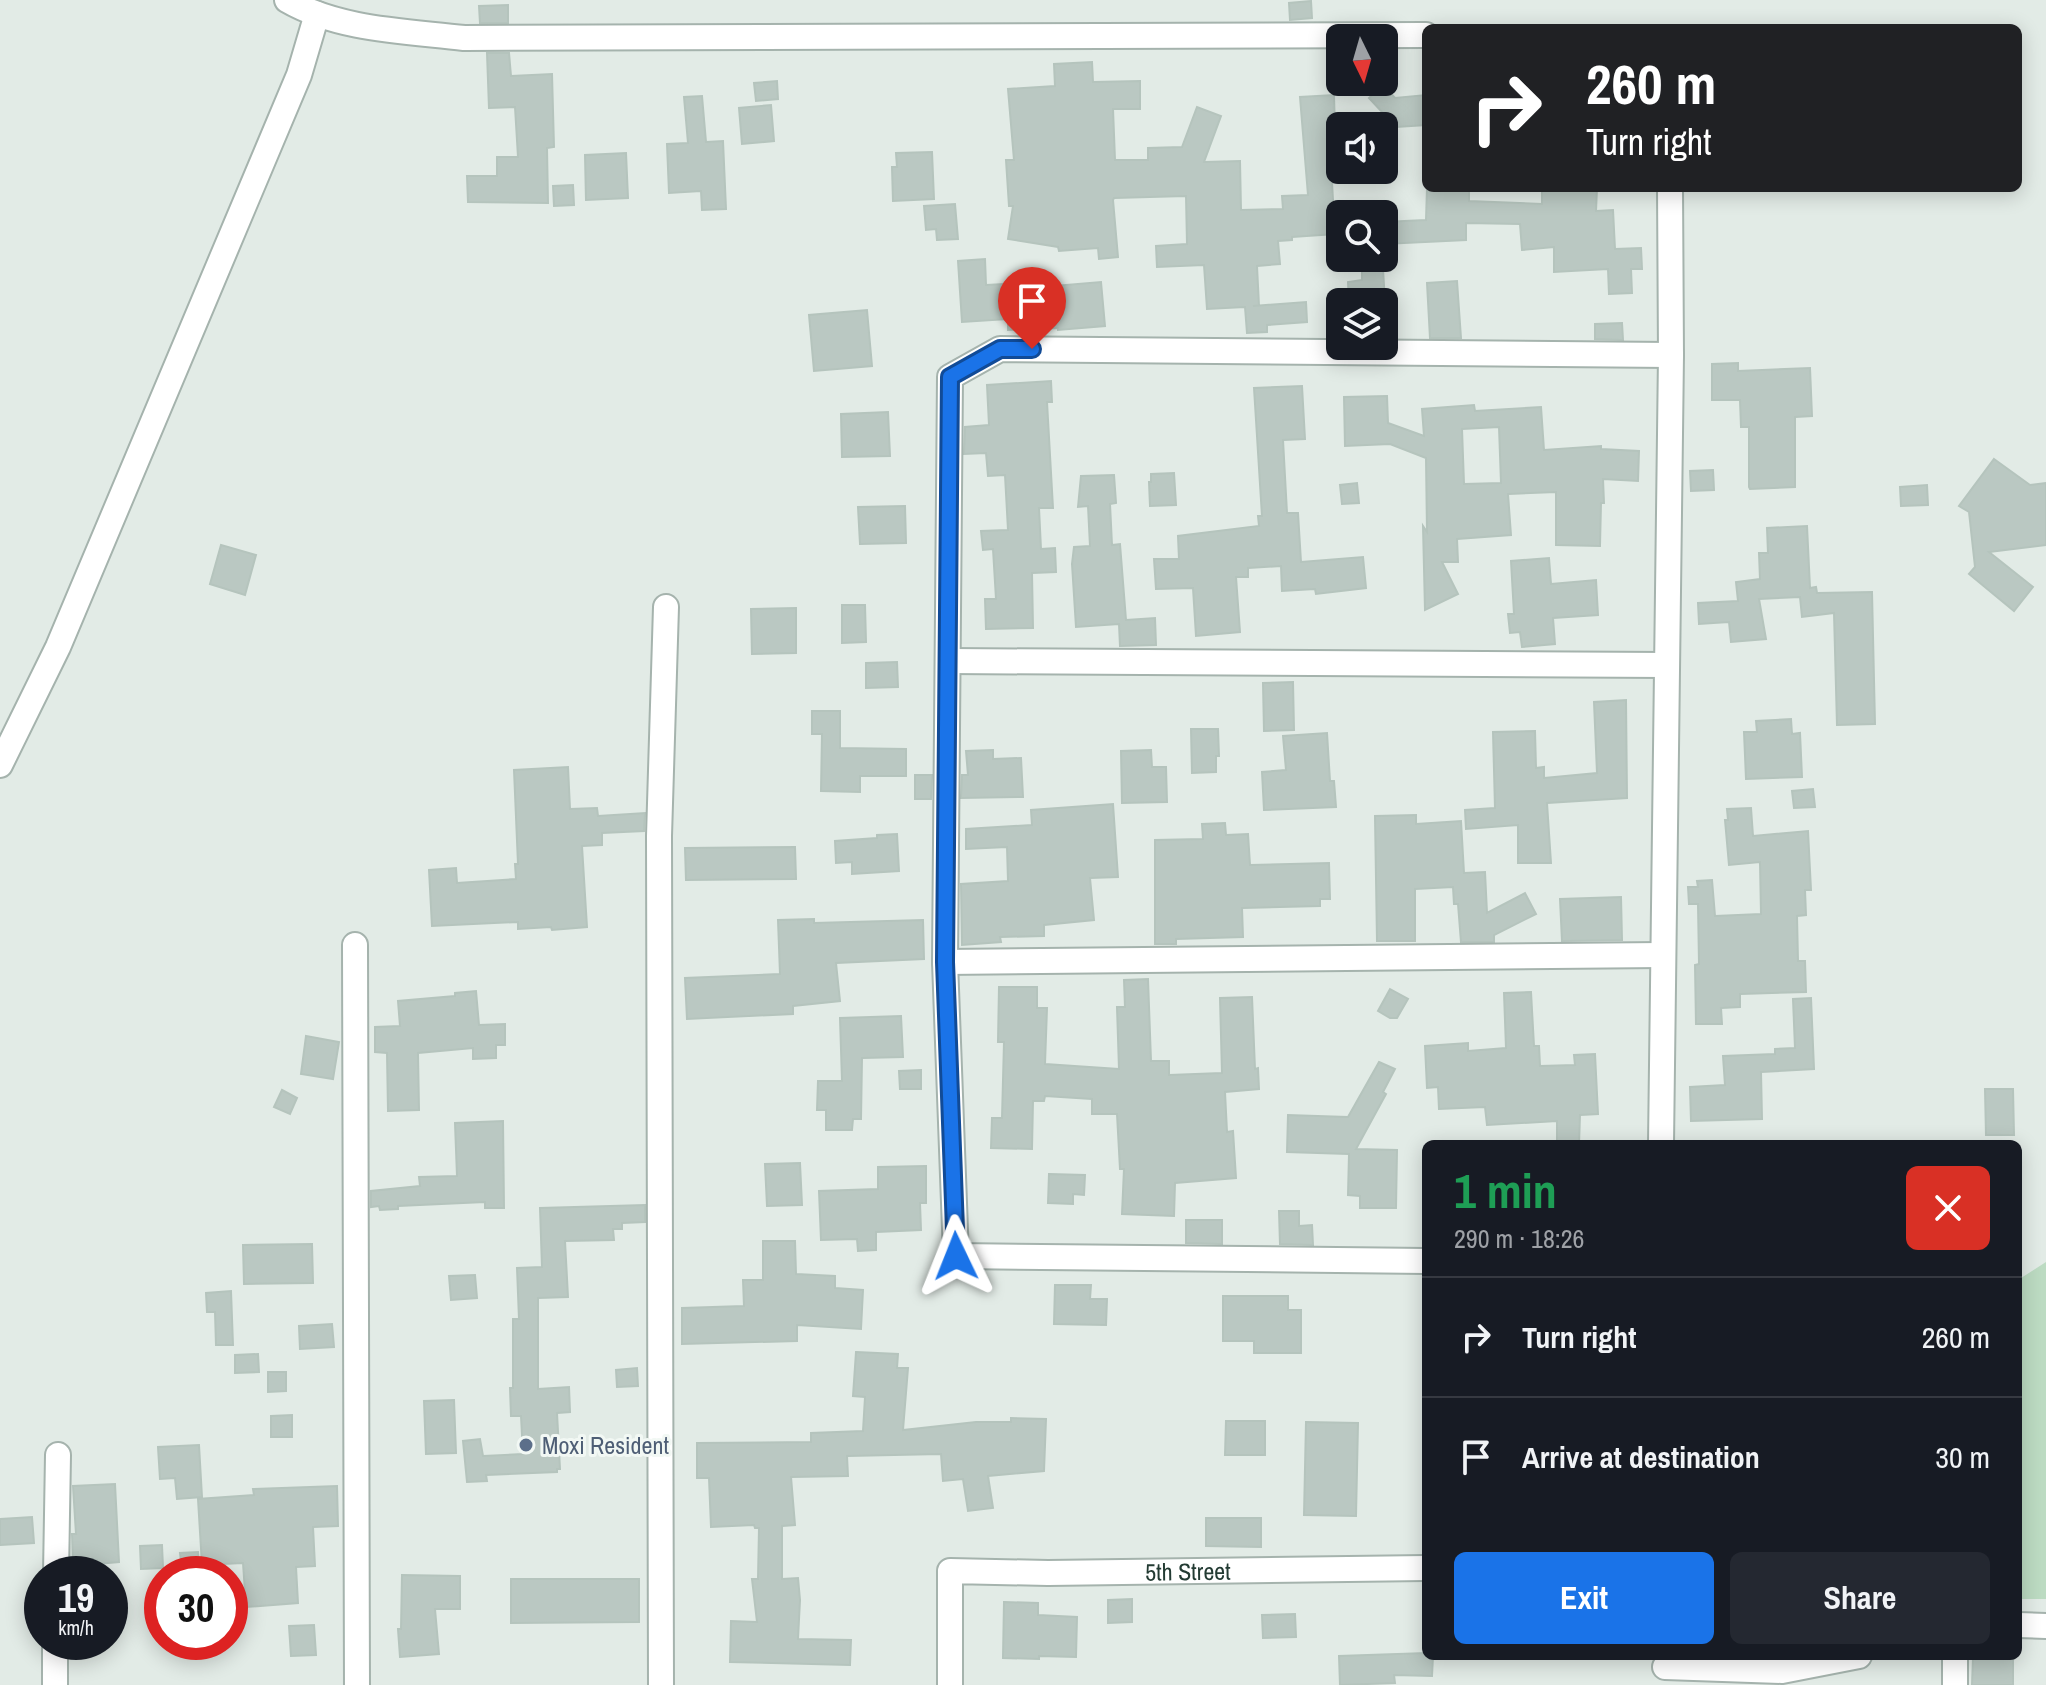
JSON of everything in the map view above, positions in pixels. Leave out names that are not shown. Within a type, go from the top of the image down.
[{"type":"street","points":[[287,0],[317,14],[377,27],[464,38],[1422,35]]},
{"type":"street","points":[[0,765],[58,647],[299,75],[317,14]]},
{"type":"street","points":[[1661,1140],[1671,355],[1670,192]]},
{"type":"street","points":[[1422,1261],[956,1256],[945,962],[950,377],[1000,349],[1671,355]]},
{"type":"street","points":[[661,1685],[659,836],[666,607]]},
{"type":"street","points":[[949,661],[1667,665]]},
{"type":"street","points":[[355,945],[357,1685]]},
{"type":"street","points":[[945,962],[1663,955]]},
{"type":"street","points":[[56,1556],[58,1455]]},
{"type":"street","name":"5th Street","points":[[950,1685],[950,1571],[1048,1573],[1422,1568]]},
{"type":"street","points":[[2022,1625],[2046,1626]]},
{"type":"street","points":[[55,1660],[55,1685]]},
{"type":"street","points":[[1665,1669],[1782,1671],[1838,1660]]},
{"type":"street","points":[[1955,1660],[1955,1685]]},
{"type":"green space","points":[[2046,1262],[2046,1599],[2022,1599],[2022,1277]]},
{"type":"building","points":[[1311,1],[1312,18],[1290,20],[1289,3]]},
{"type":"building","points":[[508,5],[508,23],[480,23],[479,6]]},
{"type":"building","points":[[487,53],[509,53],[511,76],[552,74],[554,147],[547,148],[548,203],[468,202],[467,176],[497,176],[497,157],[518,157],[515,107],[489,108]]},
{"type":"building","points":[[1092,62],[1093,82],[1140,81],[1140,109],[1113,109],[1115,160],[1148,160],[1148,148],[1182,147],[1197,107],[1221,116],[1204,162],[1240,161],[1241,210],[1283,209],[1282,196],[1308,195],[1300,97],[1334,96],[1334,112],[1326,112],[1326,184],[1332,184],[1333,200],[1326,200],[1326,235],[1278,241],[1280,264],[1257,266],[1259,306],[1306,302],[1307,322],[1267,325],[1267,332],[1247,333],[1245,307],[1207,309],[1204,265],[1157,267],[1156,246],[1187,244],[1186,196],[1114,198],[1118,257],[1099,259],[1098,248],[1059,251],[1058,247],[1008,239],[1013,206],[1009,206],[1006,160],[1014,160],[1008,89],[1055,86],[1054,64]]},
{"type":"building","points":[[777,81],[778,99],[756,101],[754,83]]},
{"type":"building","points":[[1422,95],[1422,125],[1398,127],[1398,112],[1382,112],[1369,98],[1371,96]]},
{"type":"building","points":[[702,96],[706,142],[723,141],[726,209],[702,210],[701,191],[669,193],[667,144],[688,143],[684,97]]},
{"type":"building","points":[[771,105],[774,141],[742,144],[739,108]]},
{"type":"building","points":[[932,152],[934,199],[893,201],[892,167],[897,167],[896,153]]},
{"type":"building","points":[[626,153],[628,198],[586,200],[585,155]]},
{"type":"building","points":[[573,185],[574,205],[554,206],[553,186]]},
{"type":"building","points":[[1427,192],[1469,192],[1469,201],[1542,204],[1542,192],[1597,192],[1596,211],[1613,210],[1615,249],[1641,248],[1642,269],[1631,269],[1632,293],[1609,294],[1608,269],[1554,272],[1554,247],[1522,250],[1520,224],[1466,223],[1466,240],[1398,243],[1398,221],[1426,220]]},
{"type":"building","points":[[955,204],[958,239],[937,240],[936,229],[926,230],[924,206]]},
{"type":"building","points":[[985,259],[986,285],[1042,282],[1042,287],[1101,282],[1105,326],[1008,330],[1008,319],[962,322],[958,261]]},
{"type":"building","points":[[1362,272],[1383,272],[1384,288],[1348,288],[1348,282],[1362,280]]},
{"type":"building","points":[[1457,281],[1461,338],[1430,338],[1427,283]]},
{"type":"building","points":[[867,310],[872,366],[814,371],[809,315]]},
{"type":"building","points":[[1622,323],[1623,340],[1595,339],[1595,324]]},
{"type":"building","points":[[1738,363],[1738,371],[1810,368],[1812,416],[1795,417],[1795,487],[1749,487],[1749,427],[1741,427],[1740,400],[1712,400],[1712,364]]},
{"type":"building","points":[[1051,381],[1052,402],[1047,402],[1053,508],[1039,508],[1041,549],[1055,548],[1056,572],[1032,573],[1033,628],[986,629],[985,599],[996,599],[993,549],[983,550],[981,531],[1008,530],[1005,475],[988,476],[986,453],[964,454],[965,427],[989,425],[987,385]]},
{"type":"building","points":[[1302,386],[1305,439],[1283,440],[1287,513],[1298,513],[1301,562],[1363,557],[1366,588],[1316,594],[1315,589],[1282,591],[1281,566],[1248,568],[1248,577],[1236,577],[1240,632],[1196,636],[1193,588],[1156,589],[1154,559],[1179,559],[1178,536],[1259,526],[1258,516],[1262,516],[1254,388]]},
{"type":"building","points":[[1387,396],[1388,423],[1424,436],[1422,409],[1474,405],[1475,411],[1541,407],[1544,450],[1601,446],[1601,449],[1639,451],[1638,481],[1603,479],[1600,546],[1556,545],[1556,492],[1508,494],[1511,535],[1457,539],[1458,562],[1442,562],[1458,594],[1425,610],[1423,526],[1427,532],[1426,458],[1390,444],[1345,446],[1344,397]],"holes":[[[1499,427],[1501,483],[1464,484],[1462,429]]]},
{"type":"building","points":[[888,412],[890,456],[842,457],[841,414]]},
{"type":"building","points":[[1994,459],[2030,485],[2046,483],[2046,545],[1989,552],[2033,587],[2014,611],[1969,574],[1975,567],[1969,512],[1959,506]]},
{"type":"building","points":[[1713,470],[1714,490],[1691,491],[1690,471]]},
{"type":"building","points":[[1174,473],[1176,505],[1150,506],[1151,474]]},
{"type":"building","points":[[1114,475],[1116,503],[1110,504],[1112,545],[1120,544],[1126,620],[1155,618],[1156,645],[1120,646],[1119,624],[1076,627],[1072,564],[1074,547],[1090,546],[1088,506],[1078,507],[1081,476]]},
{"type":"building","points":[[1357,483],[1359,503],[1342,504],[1340,485]]},
{"type":"building","points":[[1927,485],[1928,505],[1901,506],[1900,487]]},
{"type":"building","points":[[905,506],[906,543],[860,544],[858,507]]},
{"type":"building","points":[[1807,526],[1810,588],[1816,587],[1817,593],[1872,592],[1875,724],[1837,725],[1834,613],[1802,617],[1800,597],[1759,599],[1766,639],[1731,642],[1729,622],[1699,624],[1698,603],[1738,601],[1736,582],[1760,579],[1759,553],[1768,553],[1767,528]]},
{"type":"building","points":[[221,545],[256,555],[245,595],[210,584]]},
{"type":"building","points":[[1549,558],[1551,584],[1596,580],[1598,615],[1553,618],[1555,644],[1522,647],[1520,632],[1510,633],[1508,614],[1514,614],[1511,561]]},
{"type":"building","points":[[842,605],[865,605],[866,642],[842,643]]},
{"type":"building","points":[[796,608],[796,653],[752,654],[751,609]]},
{"type":"building","points":[[897,662],[898,687],[866,688],[866,663]]},
{"type":"building","points":[[1293,682],[1294,730],[1264,731],[1263,683]]},
{"type":"building","points":[[1626,700],[1627,798],[1547,803],[1551,863],[1518,863],[1518,825],[1466,829],[1465,810],[1495,808],[1493,732],[1535,731],[1536,768],[1544,767],[1544,778],[1597,773],[1594,702]]},
{"type":"building","points":[[812,711],[840,711],[840,748],[906,749],[906,776],[860,776],[860,792],[821,791],[822,734],[812,734]]},
{"type":"building","points":[[1791,719],[1792,734],[1800,733],[1802,777],[1746,779],[1744,732],[1757,732],[1756,721]]},
{"type":"building","points":[[1191,729],[1218,729],[1216,772],[1192,773]]},
{"type":"building","points":[[1327,733],[1330,781],[1334,781],[1336,807],[1264,810],[1262,772],[1286,770],[1283,736]]},
{"type":"building","points":[[993,750],[993,759],[1021,758],[1023,797],[961,798],[962,775],[968,775],[966,751]]},
{"type":"building","points":[[1151,750],[1152,767],[1166,767],[1167,802],[1122,803],[1121,751]]},
{"type":"building","points":[[568,767],[570,809],[597,808],[598,816],[645,813],[644,831],[602,833],[602,845],[582,846],[587,927],[518,929],[518,922],[432,926],[429,870],[456,868],[457,883],[516,879],[514,770]]},
{"type":"building","points":[[915,775],[932,775],[931,799],[915,799]]},
{"type":"building","points":[[1813,789],[1815,807],[1794,808],[1792,791]]},
{"type":"building","points":[[1113,804],[1118,877],[1090,878],[1094,920],[1044,925],[1044,936],[1000,937],[1001,942],[962,945],[961,884],[1008,881],[1007,847],[966,849],[966,829],[1032,825],[1031,810]]},
{"type":"building","points":[[1751,808],[1753,836],[1808,831],[1811,890],[1805,890],[1806,915],[1797,916],[1798,961],[1805,961],[1806,992],[1740,994],[1740,1007],[1721,1008],[1722,1024],[1696,1024],[1698,904],[1689,904],[1688,887],[1698,887],[1697,881],[1712,880],[1715,916],[1761,914],[1760,862],[1729,865],[1727,809]]},
{"type":"building","points":[[1416,815],[1416,824],[1461,821],[1464,873],[1485,872],[1487,913],[1525,893],[1536,914],[1494,935],[1494,942],[1461,942],[1458,904],[1454,904],[1453,887],[1415,889],[1415,941],[1377,941],[1375,816]]},
{"type":"building","points":[[1225,823],[1226,835],[1248,834],[1250,865],[1329,863],[1330,899],[1320,899],[1320,906],[1242,908],[1243,937],[1176,939],[1176,944],[1155,944],[1155,840],[1203,839],[1202,824]]},
{"type":"building","points":[[897,834],[899,871],[852,874],[852,862],[836,863],[835,841]]},
{"type":"building","points":[[795,847],[796,879],[686,880],[685,848]]},
{"type":"building","points":[[1621,897],[1622,940],[1562,941],[1560,899]]},
{"type":"building","points":[[814,919],[814,923],[923,920],[924,959],[836,963],[840,1001],[793,1006],[793,1014],[687,1019],[685,978],[780,974],[778,920]]},
{"type":"building","points":[[1148,979],[1151,1061],[1169,1061],[1169,1075],[1222,1073],[1220,998],[1252,997],[1255,1069],[1258,1068],[1259,1089],[1225,1092],[1227,1132],[1233,1131],[1236,1178],[1175,1183],[1174,1216],[1122,1214],[1124,1169],[1120,1169],[1117,1114],[1092,1114],[1092,1099],[1045,1096],[1044,1101],[1033,1101],[1032,1149],[991,1148],[992,1118],[1002,1118],[1004,1042],[998,1042],[999,987],[1037,987],[1037,1008],[1047,1008],[1045,1064],[1119,1069],[1117,1007],[1125,1007],[1124,980]]},
{"type":"building","points":[[1390,989],[1408,999],[1397,1018],[1390,1018],[1378,1011]]},
{"type":"building","points":[[476,991],[479,1025],[505,1024],[505,1045],[496,1045],[496,1058],[473,1059],[473,1048],[418,1053],[419,1110],[388,1111],[387,1053],[375,1052],[375,1027],[400,1026],[398,1001]]},
{"type":"building","points":[[1531,992],[1534,1046],[1539,1046],[1540,1066],[1575,1065],[1574,1055],[1595,1054],[1598,1114],[1580,1115],[1579,1140],[1557,1140],[1557,1121],[1487,1125],[1485,1107],[1439,1109],[1438,1087],[1427,1088],[1425,1046],[1468,1043],[1468,1051],[1506,1048],[1504,993]]},
{"type":"building","points":[[1811,998],[1814,1069],[1761,1072],[1762,1119],[1691,1121],[1690,1087],[1725,1085],[1723,1056],[1775,1054],[1775,1049],[1795,1048],[1793,999]]},
{"type":"building","points":[[901,1016],[903,1057],[862,1058],[861,1119],[853,1119],[852,1130],[826,1130],[826,1110],[817,1110],[818,1081],[842,1081],[840,1018]]},
{"type":"building","points":[[306,1036],[339,1042],[333,1079],[301,1074]]},
{"type":"building","points":[[1379,1062],[1395,1069],[1383,1092],[1386,1094],[1356,1149],[1397,1150],[1396,1208],[1360,1208],[1360,1196],[1348,1195],[1349,1154],[1287,1152],[1288,1115],[1348,1117]]},
{"type":"building","points":[[921,1070],[921,1089],[900,1089],[899,1071]]},
{"type":"building","points":[[1985,1089],[2013,1089],[2014,1135],[1986,1135]]},
{"type":"building","points":[[282,1090],[297,1098],[290,1114],[274,1107]]},
{"type":"building","points":[[503,1121],[504,1208],[485,1208],[485,1202],[398,1206],[398,1209],[380,1210],[379,1206],[371,1207],[371,1191],[420,1186],[419,1177],[457,1176],[455,1123]]},
{"type":"building","points":[[800,1163],[802,1205],[767,1206],[765,1164]]},
{"type":"building","points":[[926,1166],[926,1203],[920,1203],[921,1230],[876,1232],[876,1250],[858,1251],[857,1239],[821,1240],[819,1191],[878,1189],[878,1167]]},
{"type":"building","points":[[1049,1174],[1085,1175],[1084,1195],[1073,1194],[1073,1204],[1048,1203]]},
{"type":"building","points":[[645,1205],[645,1222],[622,1223],[622,1229],[613,1229],[614,1240],[565,1241],[568,1297],[538,1298],[538,1389],[569,1387],[570,1412],[557,1413],[560,1469],[557,1472],[486,1475],[487,1481],[467,1482],[463,1441],[480,1439],[483,1456],[523,1454],[521,1416],[511,1416],[513,1319],[519,1319],[517,1268],[542,1267],[540,1208]]},
{"type":"building","points":[[1279,1211],[1299,1211],[1299,1226],[1312,1225],[1313,1245],[1280,1244]]},
{"type":"building","points":[[1186,1220],[1222,1220],[1222,1244],[1186,1243]]},
{"type":"building","points":[[763,1241],[795,1241],[796,1274],[835,1276],[835,1288],[863,1290],[861,1329],[797,1325],[797,1341],[682,1344],[682,1308],[744,1306],[743,1280],[763,1280]]},
{"type":"building","points":[[312,1244],[313,1283],[244,1284],[243,1245]]},
{"type":"building","points":[[475,1275],[477,1298],[451,1300],[449,1276]]},
{"type":"building","points":[[1055,1285],[1091,1285],[1090,1299],[1107,1299],[1106,1325],[1054,1324]]},
{"type":"building","points":[[231,1291],[233,1345],[216,1345],[215,1312],[207,1312],[206,1293]]},
{"type":"building","points":[[1223,1296],[1288,1296],[1288,1310],[1301,1310],[1301,1353],[1254,1353],[1254,1341],[1223,1341]]},
{"type":"building","points":[[332,1324],[334,1347],[300,1349],[299,1326]]},
{"type":"building","points":[[856,1352],[898,1354],[897,1368],[908,1368],[903,1430],[976,1422],[1011,1422],[1011,1418],[1046,1419],[1044,1471],[988,1476],[993,1508],[968,1511],[963,1479],[943,1481],[941,1454],[847,1456],[848,1476],[791,1477],[795,1525],[782,1526],[782,1579],[798,1578],[798,1639],[851,1640],[850,1665],[730,1662],[731,1621],[757,1622],[752,1579],[758,1579],[759,1528],[754,1525],[711,1527],[709,1478],[697,1478],[697,1443],[811,1442],[811,1433],[863,1431],[865,1397],[853,1396]]},
{"type":"building","points":[[258,1354],[259,1372],[235,1373],[235,1355]]},
{"type":"building","points":[[637,1368],[638,1386],[617,1387],[616,1370]]},
{"type":"building","points":[[268,1372],[286,1372],[286,1391],[268,1392]]},
{"type":"building","points":[[454,1400],[456,1453],[426,1454],[424,1401]]},
{"type":"building","points":[[292,1415],[292,1437],[271,1437],[271,1416]]},
{"type":"building","points":[[1226,1421],[1265,1421],[1265,1455],[1225,1455]]},
{"type":"building","points":[[1306,1422],[1358,1423],[1356,1516],[1304,1515]]},
{"type":"building","points":[[199,1445],[202,1497],[177,1499],[175,1478],[160,1479],[158,1447]]},
{"type":"building","points":[[115,1484],[119,1556],[73,1556],[72,1534],[76,1534],[73,1486]]},
{"type":"building","points":[[337,1486],[338,1526],[313,1527],[315,1566],[296,1567],[298,1603],[248,1607],[248,1556],[201,1556],[198,1499],[254,1495],[253,1489]]},
{"type":"building","points":[[32,1517],[34,1543],[0,1545],[0,1519]]},
{"type":"building","points":[[1206,1518],[1261,1518],[1261,1547],[1206,1546]]},
{"type":"building","points":[[162,1545],[162,1556],[144,1556],[144,1569],[141,1569],[140,1546]]},
{"type":"building","points":[[198,1552],[198,1556],[180,1556],[180,1553]]},
{"type":"building","points":[[402,1575],[460,1576],[460,1609],[435,1609],[439,1654],[400,1657],[398,1629],[401,1629]]},
{"type":"building","points":[[511,1579],[639,1579],[639,1622],[511,1623]]},
{"type":"building","points":[[1132,1599],[1132,1622],[1108,1623],[1108,1600]]},
{"type":"building","points":[[1004,1602],[1038,1603],[1038,1615],[1077,1617],[1076,1657],[1003,1658]]},
{"type":"building","points":[[1295,1614],[1296,1637],[1263,1638],[1262,1615]]},
{"type":"building","points":[[314,1625],[316,1655],[291,1656],[289,1626]]},
{"type":"building","points":[[1422,1653],[1422,1660],[1433,1660],[1432,1676],[1394,1675],[1395,1683],[1340,1685],[1339,1656]]},
{"type":"building","points":[[1973,1660],[2013,1660],[2013,1685],[1972,1685]]},
{"type":"place","name":"Moxi Resident","points":[[526,1445]]},
{"type":"route","points":[[956,1256],[945,962],[950,377],[1000,349],[1032,349]]}]
